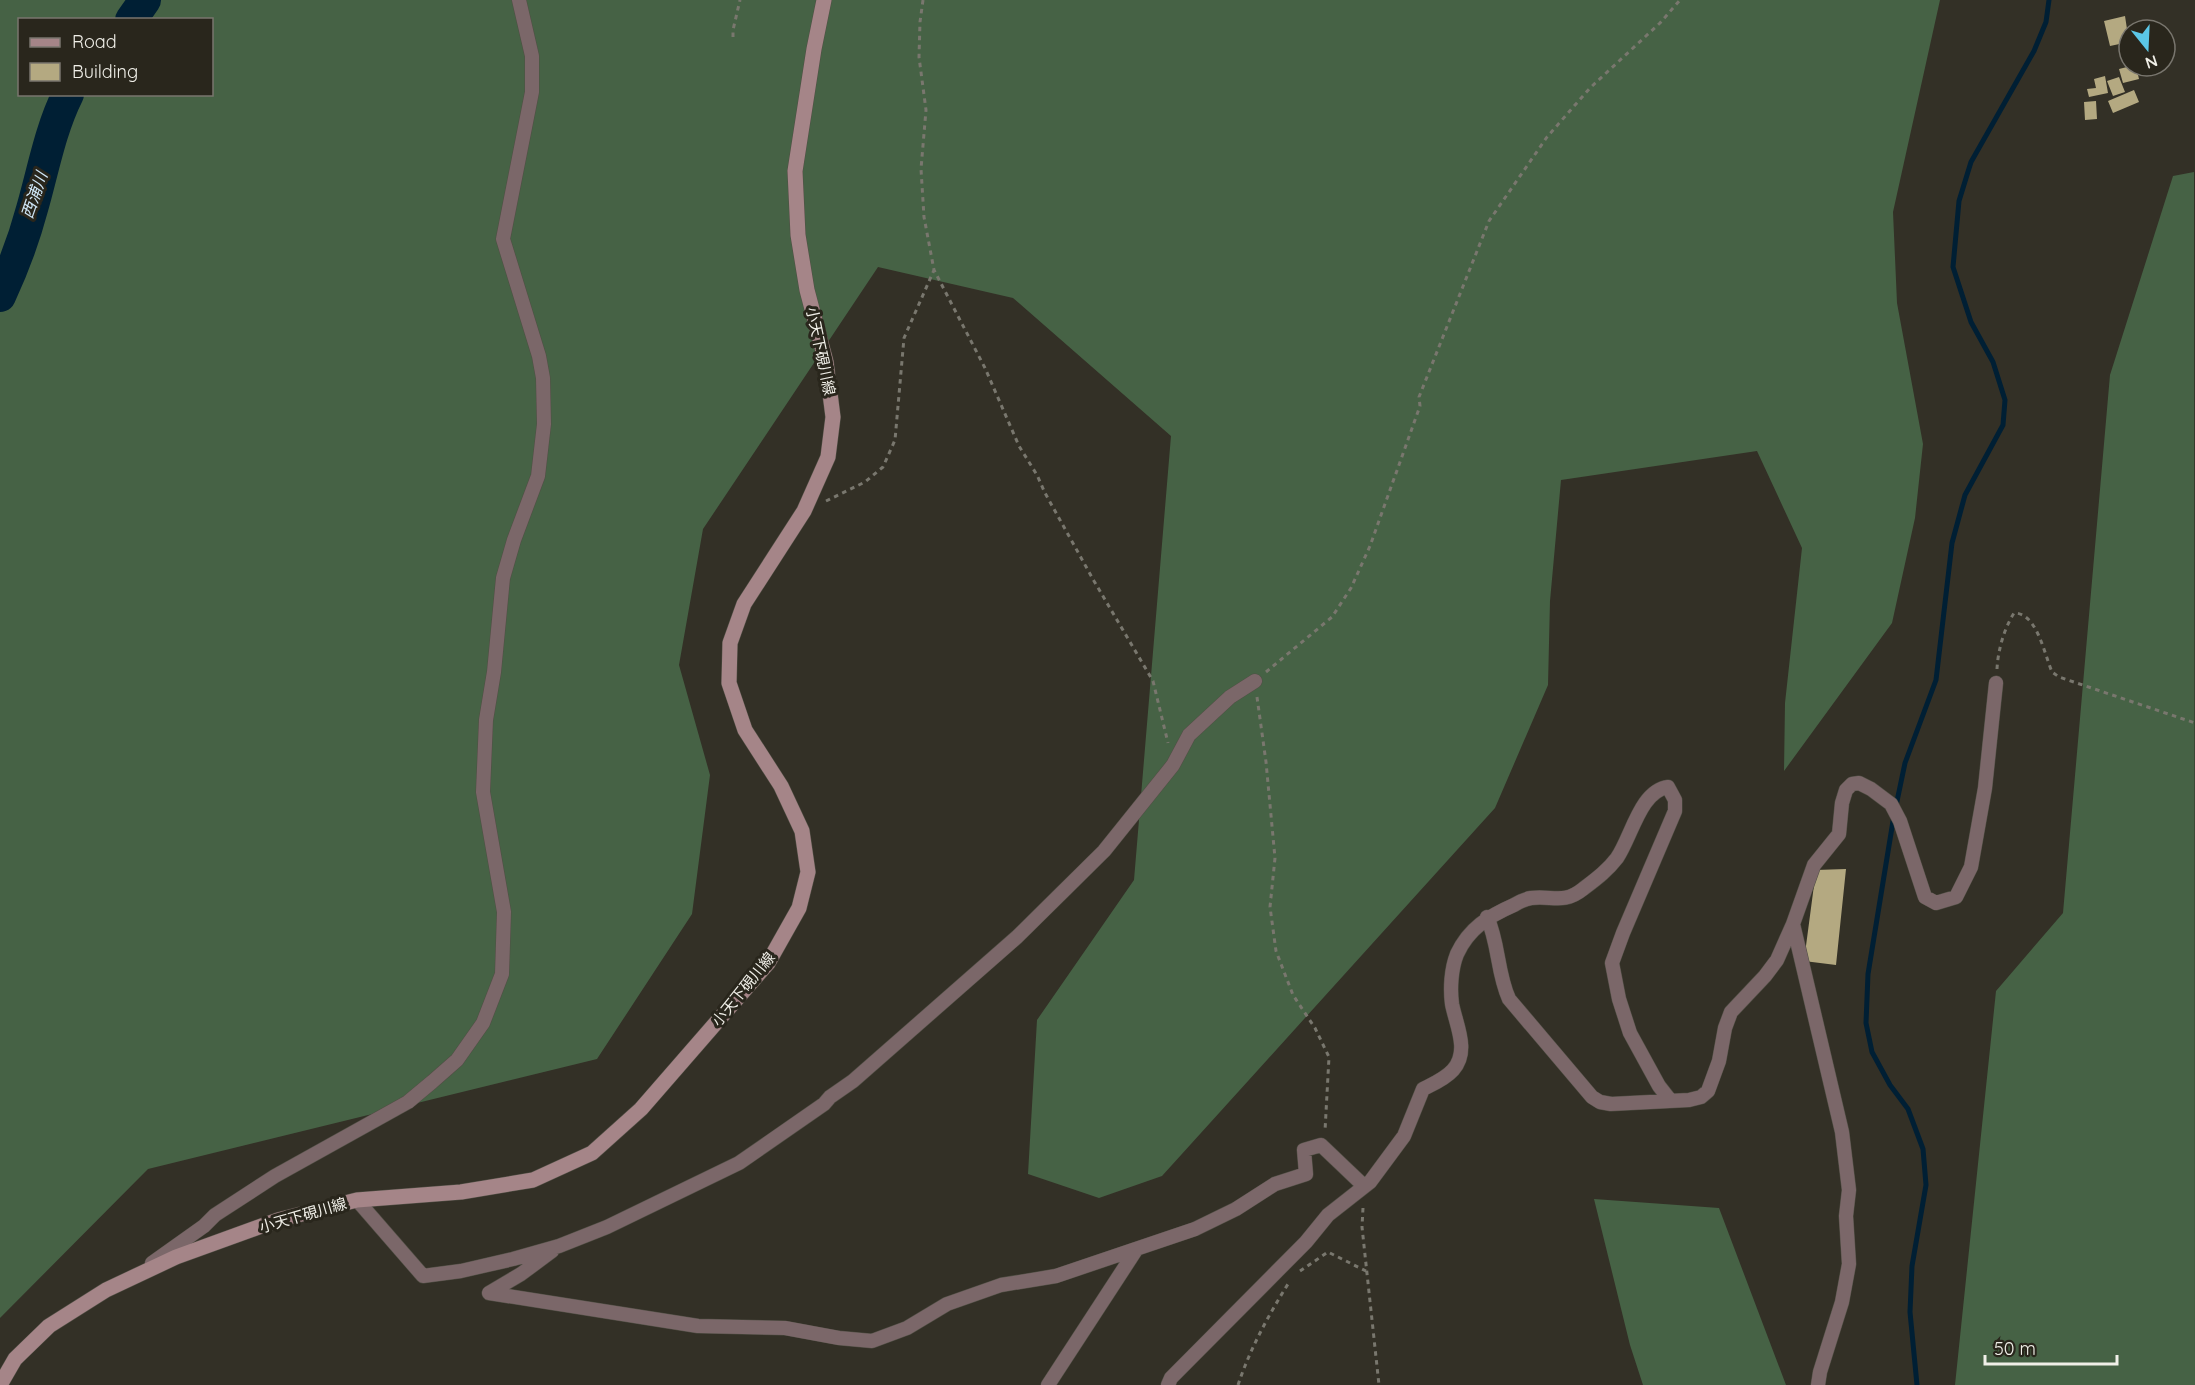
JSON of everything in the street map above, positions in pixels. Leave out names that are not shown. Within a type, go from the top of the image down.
[{"type":"main road","name":"小天下硯川線","points":[[0,1385],[15,1359],[49,1326],[106,1290],[176,1257],[278,1220],[357,1200],[461,1192],[533,1180],[592,1153],[640,1109],[768,963],[799,908],[808,872],[802,831],[780,786],[745,730],[729,683],[730,644],[744,604],[804,511],[828,457],[833,417],[826,362],[807,290],[798,235],[795,171],[824,0]]},
{"type":"street","points":[[106,1290],[158,1260],[215,1215],[275,1176],[408,1102],[457,1060],[483,1023],[502,974],[504,912],[483,792],[486,720],[494,672],[503,578],[514,540],[538,476],[544,424],[543,378],[539,356],[503,239],[532,92],[532,56],[519,0]]},
{"type":"street","points":[[357,1200],[423,1276],[502,1262],[559,1246],[648,1209],[739,1163],[824,1104],[1017,937],[1104,851],[1173,765],[1189,735],[1230,697],[1255,681]]},
{"type":"street","points":[[1487,917],[1493,930],[1504,990],[1509,999],[1592,1097],[1600,1102],[1611,1104],[1649,1104],[1689,1101],[1701,1097],[1708,1091],[1719,1060],[1725,1028],[1731,1012],[1777,960],[1793,924],[1814,865],[1839,834],[1842,803],[1846,790],[1852,784],[1859,783],[1871,789],[1892,804],[1900,821],[1925,897],[1936,903],[1956,897],[1971,867],[1985,788],[1996,683]]},
{"type":"street","points":[[1168,1385],[1171,1378],[1306,1242],[1328,1215],[1370,1182],[1404,1136],[1423,1089],[1446,1077],[1459,1061],[1462,1052],[1452,1003],[1452,975],[1456,956],[1466,938],[1487,917],[1530,898],[1560,900],[1579,893],[1605,872],[1618,856],[1650,795],[1668,787],[1675,800],[1675,811],[1612,963],[1619,999],[1630,1033],[1659,1086],[1670,1101]]},
{"type":"street","points":[[1793,924],[1842,1132],[1849,1190],[1846,1216],[1849,1264],[1842,1302],[1818,1385]]},
{"type":"street","points":[[559,1246],[521,1274],[489,1293],[698,1326],[785,1328],[839,1338],[872,1341],[908,1328],[946,1305],[1001,1285],[1056,1276],[1195,1229],[1236,1209],[1275,1184],[1306,1174],[1304,1150],[1321,1145],[1364,1186]]},
{"type":"street","points":[[1048,1385],[1136,1250]]},
{"type":"path","points":[[733,37],[740,0]]},
{"type":"path","points":[[923,0],[919,57],[926,110],[921,169],[924,217],[934,270],[985,368],[1019,446],[1153,681],[1173,765]]},
{"type":"path","points":[[1321,1145],[1326,1129],[1329,1057],[1315,1028],[1293,995],[1275,951],[1270,907],[1275,858],[1266,762],[1255,681],[1332,617],[1351,588],[1370,546],[1417,416],[1420,406],[1419,397],[1489,221],[1547,137],[1590,88],[1660,23],[1680,0]]},
{"type":"path","points":[[804,511],[865,482],[883,467],[896,440],[904,338],[934,270]]},
{"type":"path","points":[[1996,683],[1998,655],[2008,622],[2014,613],[2022,613],[2031,619],[2052,672],[2059,677],[2195,723]]},
{"type":"path","points":[[1364,1186],[1362,1227],[1379,1385]]},
{"type":"path","points":[[1238,1385],[1246,1361],[1270,1313],[1293,1276],[1328,1252],[1366,1271]]},
{"type":"green space","points":[[0,0],[1940,0],[1893,212],[1897,303],[1923,444],[1915,518],[1892,623],[1784,771],[1785,703],[1802,548],[1757,451],[1561,480],[1550,601],[1548,685],[1495,808],[1162,1176],[1099,1198],[1028,1174],[1037,1020],[1134,880],[1171,436],[1013,298],[878,267],[703,529],[679,665],[710,775],[692,914],[597,1059],[148,1169],[0,1318]]},
{"type":"green space","points":[[2194,172],[2195,1385],[1955,1385],[1996,991],[2063,913],[2110,375],[2173,176]]},
{"type":"green space","points":[[1594,1199],[1719,1208],[1786,1385],[1643,1385],[1630,1345]]},
{"type":"building","points":[[2125,16],[2125,18],[2117,18],[2117,45],[2110,46],[2104,21]]},
{"type":"building","points":[[2105,76],[2108,93],[2089,97],[2087,89],[2096,88],[2094,79]]},
{"type":"building","points":[[2119,78],[2125,92],[2113,96],[2107,81]]},
{"type":"building","points":[[2122,78],[2139,78],[2139,79],[2123,83]]},
{"type":"building","points":[[2134,90],[2139,102],[2113,113],[2108,101]]},
{"type":"building","points":[[2096,101],[2097,119],[2085,120],[2084,102]]},
{"type":"building","points":[[1846,869],[1836,965],[1804,961],[1816,870]]},
{"type":"waterway","name":"西浦川","points":[[132,18],[145,0]]},
{"type":"waterway","points":[[1896,806],[1905,763],[1936,680],[1952,543],[1965,495],[2003,425],[2005,400],[1993,362],[1971,322],[1953,267],[1959,201],[1971,162],[2034,51],[2046,22],[2049,0]]},
{"type":"waterway","name":"西浦川","points":[[0,296],[22,242],[52,136],[67,96]]},
{"type":"waterway","points":[[1894,815],[1868,974],[1866,1023],[1872,1052],[1890,1085],[1908,1109],[1923,1149],[1926,1185],[1912,1266],[1910,1312],[1917,1385]]}]
